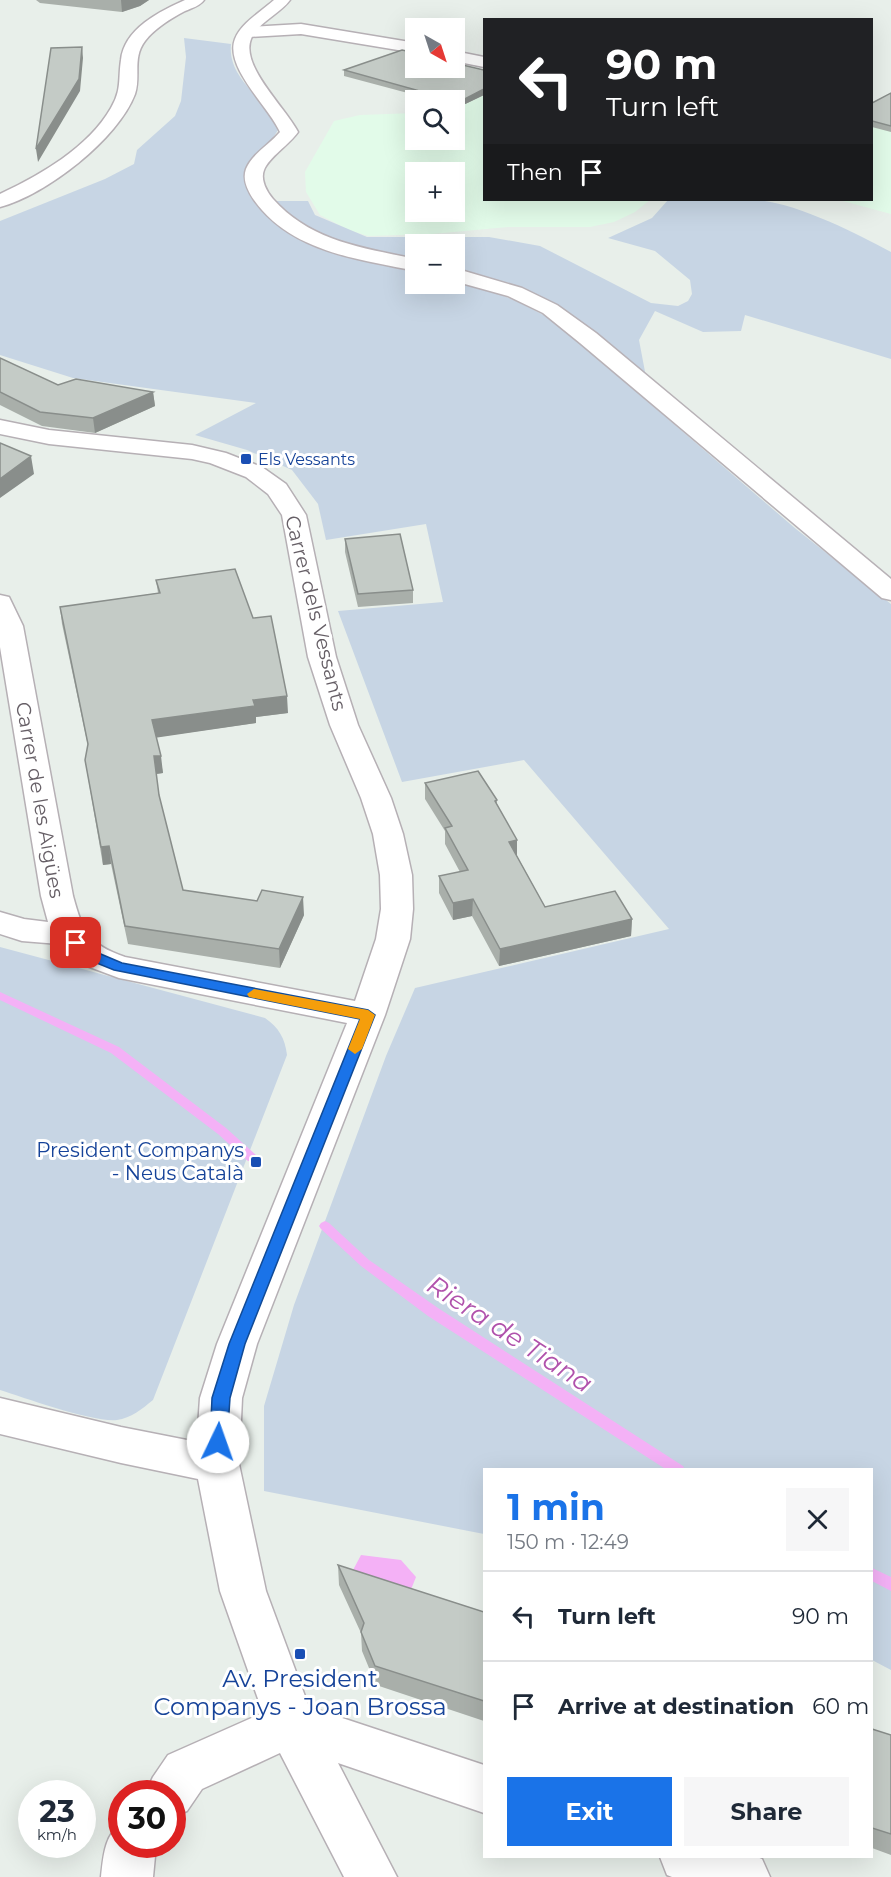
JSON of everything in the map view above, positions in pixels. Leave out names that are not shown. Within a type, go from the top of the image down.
[{"type":"street","points":[[0,201],[64,164],[96,138],[116,114],[128,88],[130,53],[140,37],[158,21],[197,0]]},
{"type":"street","points":[[283,0],[243,38],[239,52],[249,74],[280,113],[289,132],[282,143],[255,167],[253,176],[259,194],[285,225],[308,238],[342,250],[405,263]]},
{"type":"street","points":[[266,17],[301,29],[405,46]]},
{"type":"street","points":[[249,32],[301,29]]},
{"type":"street","points":[[465,58],[483,62]]},
{"type":"street","points":[[465,277],[515,292],[550,309],[588,338],[891,592]]},
{"type":"street","name":"Carrer dels Vessants","points":[[0,427],[48,437],[192,452],[218,458],[254,472],[278,489],[294,515],[322,657],[344,725],[376,798],[388,834],[396,875],[397,909],[393,939],[368,1015],[237,1344],[221,1398],[217,1464],[243,1591],[291,1724],[371,1877]]},
{"type":"street","name":"Carrer de les Aigües","points":[[0,603],[10,626],[13,722],[67,934]]},
{"type":"street","points":[[0,923],[22,930],[67,934],[84,952],[118,967],[368,1015]]},
{"type":"street","points":[[0,1416],[217,1464]]},
{"type":"street","points":[[180,1780],[185,1772],[291,1724],[483,1789]]},
{"type":"street","points":[[127,1877],[129,1858]]},
{"type":"street","points":[[688,1858],[744,1877]]},
{"type":"shaded area","points":[[184,38],[231,44],[235,69],[266,108],[278,130],[268,146],[249,190],[260,208],[275,223],[289,233],[323,247],[405,268],[405,294],[465,294],[465,283],[506,297],[554,321],[796,529],[891,604],[891,1670],[873,1661],[873,1468],[483,1468],[483,1534],[264,1491],[264,1406],[294,1305],[386,1056],[415,988],[669,929],[524,760],[402,782],[338,611],[443,602],[426,524],[326,540],[318,504],[292,470],[247,450],[195,435],[256,403],[73,378],[0,355],[0,221],[105,179],[134,164],[137,150],[175,116],[181,101],[186,57]]},
{"type":"shaded area","points":[[483,95],[483,201],[649,201],[635,212],[614,222],[590,227],[508,227],[432,234],[368,236],[349,230],[320,215],[306,192],[305,172],[334,121],[360,115],[405,113],[405,150],[465,150],[465,104]]},
{"type":"shaded area","points":[[891,98],[891,214],[843,201],[873,201],[873,107]]},
{"type":"shaded area","points":[[276,201],[308,201],[315,215],[367,237],[405,237],[405,260],[316,233],[298,222]]},
{"type":"shaded area","points":[[667,201],[765,201],[825,220],[891,252],[891,359],[745,315],[741,331],[703,332],[655,311],[639,340],[646,377],[574,316],[509,283],[465,272],[465,237],[489,237],[540,246],[651,303],[678,306],[688,301],[692,294],[690,280],[655,251],[608,238],[652,218]]},
{"type":"shaded area","points":[[0,947],[265,1018],[278,1030],[285,1043],[287,1055],[153,1400],[136,1413],[122,1419],[93,1418],[0,1390]]},
{"type":"shaded area","points":[[361,1555],[401,1560],[416,1577],[410,1592],[352,1572]]},
{"type":"building","points":[[82,47],[79,79],[36,149],[51,48]]},
{"type":"building","points":[[402,50],[405,51],[405,78],[465,78],[465,66],[483,70],[483,90],[465,99],[465,90],[416,90],[344,70]]},
{"type":"building","points":[[891,93],[891,126],[873,121],[873,102]]},
{"type":"building","points":[[0,358],[58,385],[76,379],[153,392],[93,418],[40,412],[0,392]]},
{"type":"building","points":[[0,443],[31,456],[0,479]]},
{"type":"building","points":[[400,534],[413,590],[358,594],[345,539]]},
{"type":"building","points":[[235,569],[253,618],[271,616],[287,696],[253,700],[255,706],[152,720],[161,756],[154,756],[159,795],[183,890],[257,901],[262,890],[303,897],[279,949],[125,926],[109,846],[101,847],[85,760],[88,744],[60,607],[160,593],[156,580]]},
{"type":"building","points":[[478,771],[497,800],[495,801],[517,840],[509,842],[545,907],[615,891],[632,919],[500,949],[473,899],[453,903],[439,876],[468,870],[445,828],[452,826],[425,783]]},
{"type":"building","points":[[338,1565],[483,1612],[483,1701],[375,1666],[361,1632],[364,1623]]},
{"type":"building","points":[[873,1729],[891,1735],[891,1834],[873,1828]]},
{"type":"waterway","name":"Riera de Tiana","points":[[0,996],[115,1050],[222,1131],[252,1158]]},
{"type":"waterway","name":"Riera de Tiana","points":[[325,1226],[365,1263],[433,1312],[675,1468]]},
{"type":"waterway","name":"Riera de Tiana","points":[[873,1575],[891,1584]]},
{"type":"slow traffic","points":[[254,994],[368,1015],[355,1049]]},
{"type":"place","name":"Els Vessants","points":[[246,459]]},
{"type":"place","name":"President Companys - Neus Català","points":[[256,1162]]},
{"type":"place","name":"Av. President Companys - Joan Brossa","points":[[300,1654]]},
{"type":"route","points":[[76,943],[84,952],[118,967],[368,1015],[237,1344],[221,1398],[218,1442]]}]
